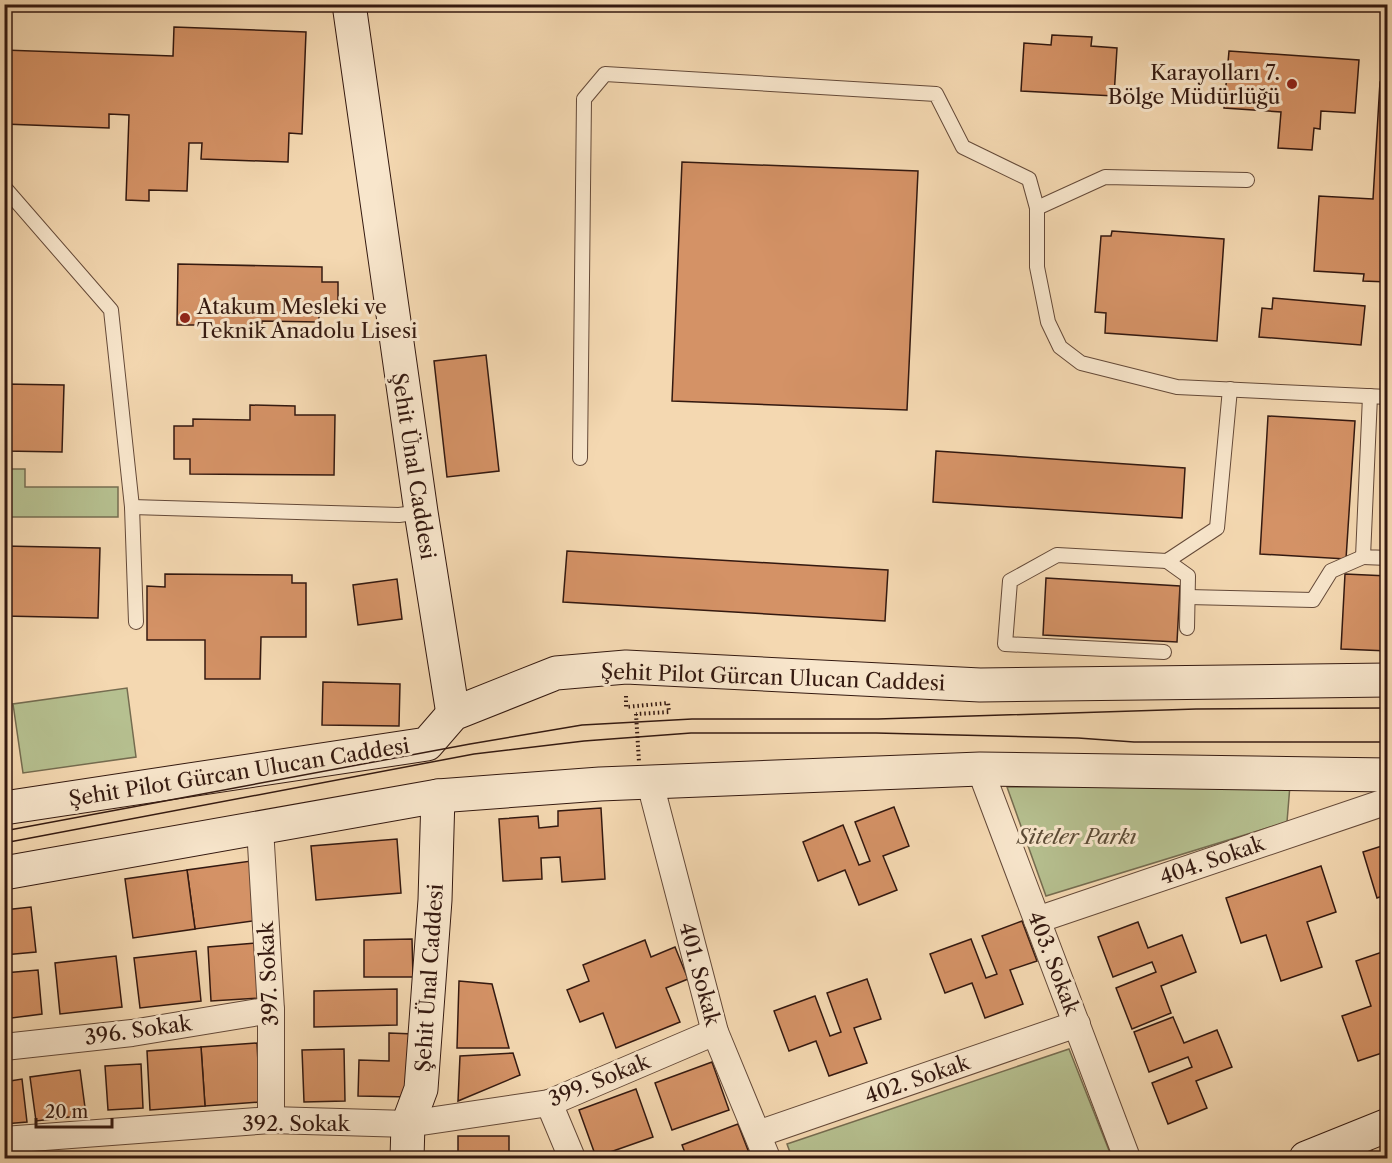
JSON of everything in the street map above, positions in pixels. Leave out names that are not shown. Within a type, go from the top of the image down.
[{"type":"street","name":"Şehit Ünal Caddesi","points":[[349,4],[421,512],[453,714]]},
{"type":"street","name":"Şehit Pilot Gürcan Ulucan Caddesi","points":[[4,808],[427,744],[453,714],[555,674],[626,667],[980,685],[1388,680]]},
{"type":"street","points":[[4,873],[438,796],[600,784],[645,773],[980,768],[1388,775]]},
{"type":"street","name":"403. Sokak","points":[[980,768],[1127,1158]]},
{"type":"street","name":"401. Sokak","points":[[645,773],[715,1032],[767,1158]]},
{"type":"street","name":"Şehit Ünal Caddesi","points":[[406,1158],[408,1124],[421,1089],[435,900],[438,796]]},
{"type":"street","name":"404. Sokak","points":[[1037,920],[1388,801]]},
{"type":"street","name":"397. Sokak","points":[[260,828],[272,1010],[272,1120]]},
{"type":"street","name":"396. Sokak","points":[[4,1047],[132,1033],[272,1010]]},
{"type":"street","name":"402. Sokak","points":[[758,1134],[1077,1024]]},
{"type":"street","name":"399. Sokak","points":[[408,1124],[549,1103],[715,1032]]},
{"type":"street","points":[[549,1103],[572,1158]]},
{"type":"street","name":"392. Sokak","points":[[19,1145],[272,1120],[408,1124]]},
{"type":"street","points":[[1306,1158],[1388,1125]]},
{"type":"lane","points":[[580,458],[584,99],[605,74],[936,94],[963,147],[1029,179],[1037,208],[1037,267],[1048,322],[1060,347],[1081,363],[1177,387],[1388,397]]},
{"type":"lane","points":[[1037,208],[1105,177],[1247,180]]},
{"type":"lane","points":[[4,187],[111,310],[132,507],[136,622]]},
{"type":"lane","points":[[1167,561],[1217,528],[1230,389]]},
{"type":"lane","points":[[1364,557],[1370,396]]},
{"type":"lane","points":[[132,507],[399,515],[421,512]]},
{"type":"lane","points":[[1164,652],[1005,644],[1010,581],[1058,555],[1167,561],[1188,576],[1187,628]]},
{"type":"lane","points":[[1188,597],[1313,600],[1331,571],[1364,557],[1388,558]]},
{"type":"path","points":[[626,707],[668,704],[669,712],[636,714],[645,773]]},
{"type":"green space","points":[[4,469],[25,469],[25,487],[118,487],[118,517],[5,517]]},
{"type":"green space","points":[[127,688],[136,757],[23,773],[13,704]]},
{"type":"green space","name":"Siteler Parkı","points":[[1290,785],[1287,822],[1046,896],[1007,787]]},
{"type":"green space","points":[[1069,1049],[1112,1158],[792,1158],[787,1144]]},
{"type":"building","points":[[174,27],[306,32],[302,134],[289,133],[288,162],[201,159],[202,143],[189,143],[187,191],[149,190],[149,201],[126,200],[129,115],[109,114],[109,128],[4,124],[4,50],[173,56]]},
{"type":"building","points":[[1052,35],[1092,37],[1091,46],[1117,48],[1114,96],[1021,91],[1024,43],[1051,45]]},
{"type":"building","name":"Karayolları 7. Bölge Müdürlüğü","points":[[1229,51],[1359,60],[1355,113],[1321,111],[1320,129],[1314,128],[1312,150],[1278,148],[1281,112],[1224,108]]},
{"type":"building","points":[[1380,82],[1388,83],[1388,282],[1363,281],[1364,274],[1314,271],[1319,196],[1373,199]]},
{"type":"building","points":[[682,162],[918,171],[907,410],[672,401]]},
{"type":"building","points":[[1112,231],[1224,239],[1217,341],[1105,333],[1106,313],[1095,312],[1101,236],[1111,236]]},
{"type":"building","points":[[178,264],[322,267],[322,282],[338,282],[338,315],[319,315],[319,322],[262,321],[261,335],[217,334],[217,325],[177,325]]},
{"type":"building","points":[[1273,298],[1365,306],[1361,345],[1259,337],[1262,308],[1272,309]]},
{"type":"building","points":[[486,355],[499,471],[447,477],[434,361]]},
{"type":"building","points":[[4,384],[64,385],[62,452],[4,451]]},
{"type":"building","points":[[250,405],[295,406],[295,415],[335,415],[334,475],[190,474],[190,459],[174,459],[174,426],[193,426],[193,419],[250,420]]},
{"type":"building","points":[[1268,416],[1355,421],[1346,559],[1260,554]]},
{"type":"building","points":[[936,451],[1185,468],[1182,518],[933,502]]},
{"type":"building","points":[[4,546],[100,548],[98,618],[4,616]]},
{"type":"building","points":[[567,551],[888,570],[885,621],[563,602]]},
{"type":"building","points":[[165,574],[292,575],[292,583],[306,583],[306,637],[261,637],[260,679],[205,679],[205,640],[147,640],[147,586],[165,587]]},
{"type":"building","points":[[1345,574],[1388,576],[1388,651],[1341,649]]},
{"type":"building","points":[[1046,578],[1180,586],[1177,642],[1043,635]]},
{"type":"building","points":[[397,579],[402,619],[358,625],[353,585]]},
{"type":"building","points":[[323,682],[400,684],[399,726],[322,725]]},
{"type":"building","points":[[894,807],[909,846],[883,856],[897,890],[859,905],[845,870],[818,881],[803,842],[843,825],[859,865],[870,861],[855,822]]},
{"type":"building","points":[[601,808],[605,879],[562,882],[560,857],[541,858],[542,879],[503,881],[499,819],[538,816],[539,828],[558,826],[558,811]]},
{"type":"building","points":[[397,839],[401,893],[316,900],[311,846]]},
{"type":"building","points":[[1388,844],[1388,894],[1377,898],[1363,852]]},
{"type":"building","points":[[251,861],[259,920],[195,929],[187,870]]},
{"type":"building","points":[[1321,866],[1336,912],[1307,922],[1322,967],[1281,981],[1266,935],[1241,943],[1226,898]]},
{"type":"building","points":[[187,870],[195,929],[133,938],[125,879]]},
{"type":"building","points":[[31,907],[36,952],[4,955],[4,910]]},
{"type":"building","points":[[1022,921],[1037,961],[1010,970],[1023,1004],[985,1018],[972,983],[945,993],[930,954],[971,939],[986,978],[997,974],[982,936]]},
{"type":"building","points":[[1138,922],[1148,948],[1182,935],[1196,972],[1161,986],[1171,1013],[1132,1029],[1116,988],[1156,972],[1152,962],[1113,977],[1098,937]]},
{"type":"building","points":[[412,939],[413,977],[364,977],[364,940]]},
{"type":"building","points":[[645,940],[651,957],[675,947],[688,979],[666,988],[680,1022],[616,1048],[603,1013],[580,1022],[567,990],[589,981],[583,965]]},
{"type":"building","points":[[257,943],[261,998],[211,1001],[208,947]]},
{"type":"building","points":[[1388,950],[1388,1051],[1358,1061],[1342,1016],[1371,1006],[1356,961]]},
{"type":"building","points":[[196,951],[201,1001],[140,1008],[134,958]]},
{"type":"building","points":[[116,956],[122,1007],[60,1014],[55,963]]},
{"type":"building","points":[[38,970],[42,1014],[4,1019],[4,973]]},
{"type":"building","points":[[867,979],[881,1019],[854,1028],[867,1063],[829,1076],[816,1041],[789,1051],[774,1011],[815,996],[830,1036],[841,1032],[827,993]]},
{"type":"building","points":[[459,981],[492,984],[509,1048],[457,1048]]},
{"type":"building","points":[[397,989],[397,1025],[314,1027],[314,991]]},
{"type":"building","points":[[1173,1017],[1184,1043],[1217,1030],[1232,1067],[1196,1081],[1207,1108],[1168,1124],[1152,1083],[1192,1067],[1188,1057],[1149,1072],[1134,1032]]},
{"type":"building","points":[[389,1033],[414,1034],[412,1097],[358,1096],[359,1060],[389,1061]]},
{"type":"building","points":[[257,1043],[260,1102],[205,1106],[201,1047]]},
{"type":"building","points":[[201,1047],[205,1106],[150,1110],[147,1051]]},
{"type":"building","points":[[344,1049],[345,1101],[304,1102],[302,1050]]},
{"type":"building","points":[[513,1053],[520,1075],[458,1101],[460,1056]]},
{"type":"building","points":[[712,1062],[729,1110],[672,1130],[655,1083]]},
{"type":"building","points":[[141,1064],[143,1108],[108,1110],[105,1066]]},
{"type":"building","points":[[80,1070],[86,1115],[36,1121],[30,1077]]},
{"type":"building","points":[[22,1079],[27,1122],[4,1124],[4,1082]]},
{"type":"building","points":[[636,1089],[653,1137],[596,1157],[579,1110]]},
{"type":"building","points":[[738,1124],[751,1158],[687,1158],[682,1145]]},
{"type":"building","points":[[458,1136],[509,1136],[509,1158],[458,1158]]},
{"type":"building","points":[[1370,1146],[1375,1158],[1342,1158]]},
{"type":"tram line","points":[[4,831],[582,725],[692,719],[878,719],[1196,709],[1388,708]]},
{"type":"tram line","points":[[4,843],[474,754],[584,741],[691,733],[876,733],[1078,738],[1134,742],[1388,742]]},
{"type":"place","name":"Karayolları 7. Bölge Müdürlüğü","points":[[1292,84]]},
{"type":"place","name":"Atakum Mesleki ve Teknik Anadolu Lisesi","points":[[185,318]]}]
